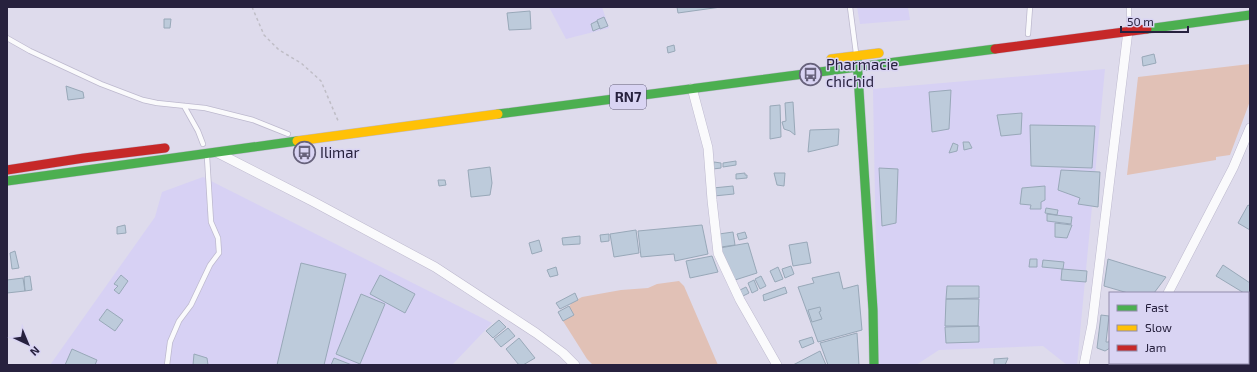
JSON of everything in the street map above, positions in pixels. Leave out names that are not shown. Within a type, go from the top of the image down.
[{"type":"main road","name":"RN7","points":[[7,181],[692,88],[1250,15]]},
{"type":"main road","points":[[825,60],[887,52]]},
{"type":"main road","points":[[856,56],[873,310],[874,365]]},
{"type":"main road","points":[[257,137],[303,131]]},
{"type":"main road","points":[[7,170],[84,158],[174,148]]},
{"type":"street","points":[[1084,365],[1092,325],[1128,31]]},
{"type":"street","points":[[692,88],[708,148],[718,253],[740,300],[777,365]]},
{"type":"street","points":[[1169,292],[1233,168],[1250,128]]},
{"type":"street","points":[[217,152],[435,267],[512,317],[562,353],[575,365]]},
{"type":"street","points":[[562,353],[567,365]]},
{"type":"lane","points":[[850,7],[856,56]]},
{"type":"lane","points":[[1028,34],[1030,7]]},
{"type":"lane","points":[[1129,20],[1130,7]]},
{"type":"lane","points":[[7,38],[30,51],[101,84],[143,100],[205,108],[253,120],[288,134]]},
{"type":"lane","points":[[184,106],[204,144]]},
{"type":"lane","points":[[167,365],[170,342],[179,321],[191,304],[210,265],[218,253],[218,238],[211,222],[206,154]]},
{"type":"path","points":[[252,7],[264,35],[279,50],[301,63],[321,81],[339,125]]},
{"type":"shaded area","points":[[549,7],[602,7],[609,28],[566,39]]},
{"type":"shaded area","points":[[857,7],[908,7],[910,20],[860,24]]},
{"type":"shaded area","points":[[1250,64],[1250,101],[1230,155],[1216,157],[1216,160],[1127,175],[1138,77]]},
{"type":"shaded area","points":[[1105,69],[1077,365],[1067,365],[1043,346],[939,350],[916,365],[878,365],[873,89]]},
{"type":"shaded area","points":[[203,177],[492,323],[452,365],[50,365],[155,217],[162,192]]},
{"type":"shaded area","points":[[679,281],[684,286],[718,365],[593,365],[587,359],[563,321],[571,303],[582,297],[621,290],[648,288],[657,284]]},
{"type":"building","points":[[677,7],[721,7],[678,13]]},
{"type":"building","points":[[530,11],[531,29],[509,30],[507,13]]},
{"type":"building","points":[[604,17],[608,26],[600,29],[597,20]]},
{"type":"building","points":[[164,19],[171,19],[170,28],[164,28]]},
{"type":"building","points":[[597,21],[600,28],[593,31],[591,24]]},
{"type":"building","points":[[674,45],[675,51],[668,53],[667,47]]},
{"type":"building","points":[[1154,54],[1156,63],[1143,66],[1142,57]]},
{"type":"building","points":[[66,86],[83,92],[84,98],[68,100]]},
{"type":"building","points":[[951,90],[949,129],[932,132],[929,92]]},
{"type":"building","points":[[793,102],[795,135],[784,129],[782,122],[786,121],[785,103]]},
{"type":"building","points":[[780,105],[781,137],[770,139],[770,106]]},
{"type":"building","points":[[1022,113],[1021,134],[1001,136],[997,115]]},
{"type":"building","points":[[1030,125],[1095,126],[1092,168],[1031,166]]},
{"type":"building","points":[[839,129],[838,145],[808,152],[810,130]]},
{"type":"building","points":[[963,142],[969,142],[972,148],[964,150]]},
{"type":"building","points":[[953,143],[958,145],[957,151],[949,153]]},
{"type":"building","points":[[736,161],[736,165],[723,167],[723,163]]},
{"type":"building","points":[[714,162],[721,163],[721,168],[713,169]]},
{"type":"building","points":[[490,167],[492,183],[490,195],[471,197],[468,170]]},
{"type":"building","points":[[879,168],[898,169],[896,223],[882,226]]},
{"type":"building","points":[[1061,170],[1100,172],[1098,207],[1078,204],[1080,198],[1058,190]]},
{"type":"building","points":[[745,173],[747,178],[736,179],[736,174]]},
{"type":"building","points":[[774,173],[785,173],[784,186],[777,185]]},
{"type":"building","points":[[438,180],[445,180],[446,185],[439,186]]},
{"type":"building","points":[[733,186],[734,194],[714,196],[713,188]]},
{"type":"building","points":[[1045,186],[1045,200],[1041,202],[1041,209],[1030,209],[1031,205],[1020,204],[1022,188]]},
{"type":"building","points":[[1248,205],[1250,206],[1250,230],[1238,223]]},
{"type":"building","points":[[1046,208],[1058,210],[1057,215],[1045,213]]},
{"type":"building","points":[[1047,214],[1072,217],[1071,224],[1047,221]]},
{"type":"building","points":[[1055,223],[1072,225],[1067,238],[1055,237]]},
{"type":"building","points":[[125,225],[126,233],[117,234],[117,227]]},
{"type":"building","points":[[702,225],[708,254],[675,261],[674,254],[641,257],[638,231]]},
{"type":"building","points":[[636,230],[639,253],[614,257],[610,234]]},
{"type":"building","points":[[733,232],[735,245],[721,247],[719,234]]},
{"type":"building","points":[[745,232],[747,238],[739,240],[737,234]]},
{"type":"building","points":[[609,234],[609,241],[601,242],[600,235]]},
{"type":"building","points":[[580,236],[580,244],[563,245],[562,238]]},
{"type":"building","points":[[539,240],[542,251],[532,254],[529,243]]},
{"type":"building","points":[[807,242],[811,263],[793,266],[789,245]]},
{"type":"building","points":[[748,243],[757,273],[735,280],[720,248]]},
{"type":"building","points":[[15,251],[19,268],[12,269],[10,253]]},
{"type":"building","points":[[712,256],[718,272],[690,278],[686,261]]},
{"type":"building","points":[[1030,259],[1037,259],[1037,267],[1029,267]]},
{"type":"building","points":[[1108,259],[1166,277],[1155,292],[1125,292],[1104,286]]},
{"type":"building","points":[[1043,260],[1064,262],[1063,269],[1042,267]]},
{"type":"building","points":[[301,263],[346,274],[324,365],[277,365]]},
{"type":"building","points":[[1223,265],[1250,283],[1250,297],[1249,292],[1242,292],[1216,276]]},
{"type":"building","points":[[791,266],[794,274],[785,278],[782,269]]},
{"type":"building","points":[[556,267],[558,275],[550,277],[547,270]]},
{"type":"building","points":[[778,267],[783,279],[775,282],[770,271]]},
{"type":"building","points":[[1062,269],[1087,271],[1086,282],[1061,280]]},
{"type":"building","points":[[839,272],[843,289],[858,285],[862,330],[818,342],[798,287],[814,283],[812,278]]},
{"type":"building","points":[[121,275],[128,281],[119,294],[114,290],[118,286],[114,284]]},
{"type":"building","points":[[380,275],[415,294],[405,313],[370,294]]},
{"type":"building","points":[[30,276],[32,290],[25,291],[24,277]]},
{"type":"building","points":[[761,276],[766,286],[760,289],[755,279]]},
{"type":"building","points":[[23,278],[25,291],[7,293],[7,280]]},
{"type":"building","points":[[754,280],[758,290],[752,293],[748,283]]},
{"type":"building","points":[[947,286],[979,286],[979,298],[946,299]]},
{"type":"building","points":[[746,287],[749,293],[743,296],[740,290]]},
{"type":"building","points":[[785,287],[787,293],[764,301],[763,295]]},
{"type":"building","points":[[575,293],[578,300],[560,309],[556,303]]},
{"type":"building","points":[[361,294],[385,304],[360,364],[336,354]]},
{"type":"building","points":[[946,299],[979,299],[978,326],[945,326]]},
{"type":"building","points":[[569,306],[574,315],[563,321],[558,312]]},
{"type":"building","points":[[820,307],[821,311],[819,312],[822,319],[812,322],[808,310]]},
{"type":"building","points":[[107,309],[123,320],[115,331],[99,320]]},
{"type":"building","points":[[1101,315],[1109,316],[1106,342],[1109,342],[1109,349],[1105,351],[1097,348]]},
{"type":"building","points":[[499,320],[506,327],[493,338],[486,331]]},
{"type":"building","points":[[979,326],[979,342],[946,343],[945,327]]},
{"type":"building","points":[[508,328],[515,336],[501,347],[494,339]]},
{"type":"building","points":[[857,333],[859,365],[828,365],[820,343]]},
{"type":"building","points":[[812,337],[814,343],[802,348],[799,341]]},
{"type":"building","points":[[519,338],[535,358],[523,365],[519,365],[506,349]]},
{"type":"building","points":[[72,349],[97,360],[95,365],[65,365]]},
{"type":"building","points":[[820,351],[826,365],[793,365]]},
{"type":"building","points":[[194,354],[207,358],[208,365],[193,365]]},
{"type":"building","points":[[334,358],[352,365],[331,365]]},
{"type":"building","points":[[1008,358],[1005,365],[994,365],[994,359]]},
{"type":"building","points":[[1140,364],[1162,364],[1162,365]]},
{"type":"traffic: fast","points":[[1147,29],[1250,15]]},
{"type":"traffic: fast","points":[[498,114],[995,49]]},
{"type":"traffic: fast","points":[[857,59],[873,310],[874,365]]},
{"type":"traffic: fast","points":[[7,181],[297,141]]},
{"type":"traffic: slow","points":[[831,59],[879,53]]},
{"type":"traffic: slow","points":[[297,141],[498,114]]},
{"type":"traffic: jam","points":[[995,49],[1147,29]]},
{"type":"traffic: jam","points":[[7,170],[84,158],[165,148]]},
{"type":"place","name":"Pharmacie chichid","points":[[811,74]]},
{"type":"place","name":"Ilimar","points":[[305,153]]}]
